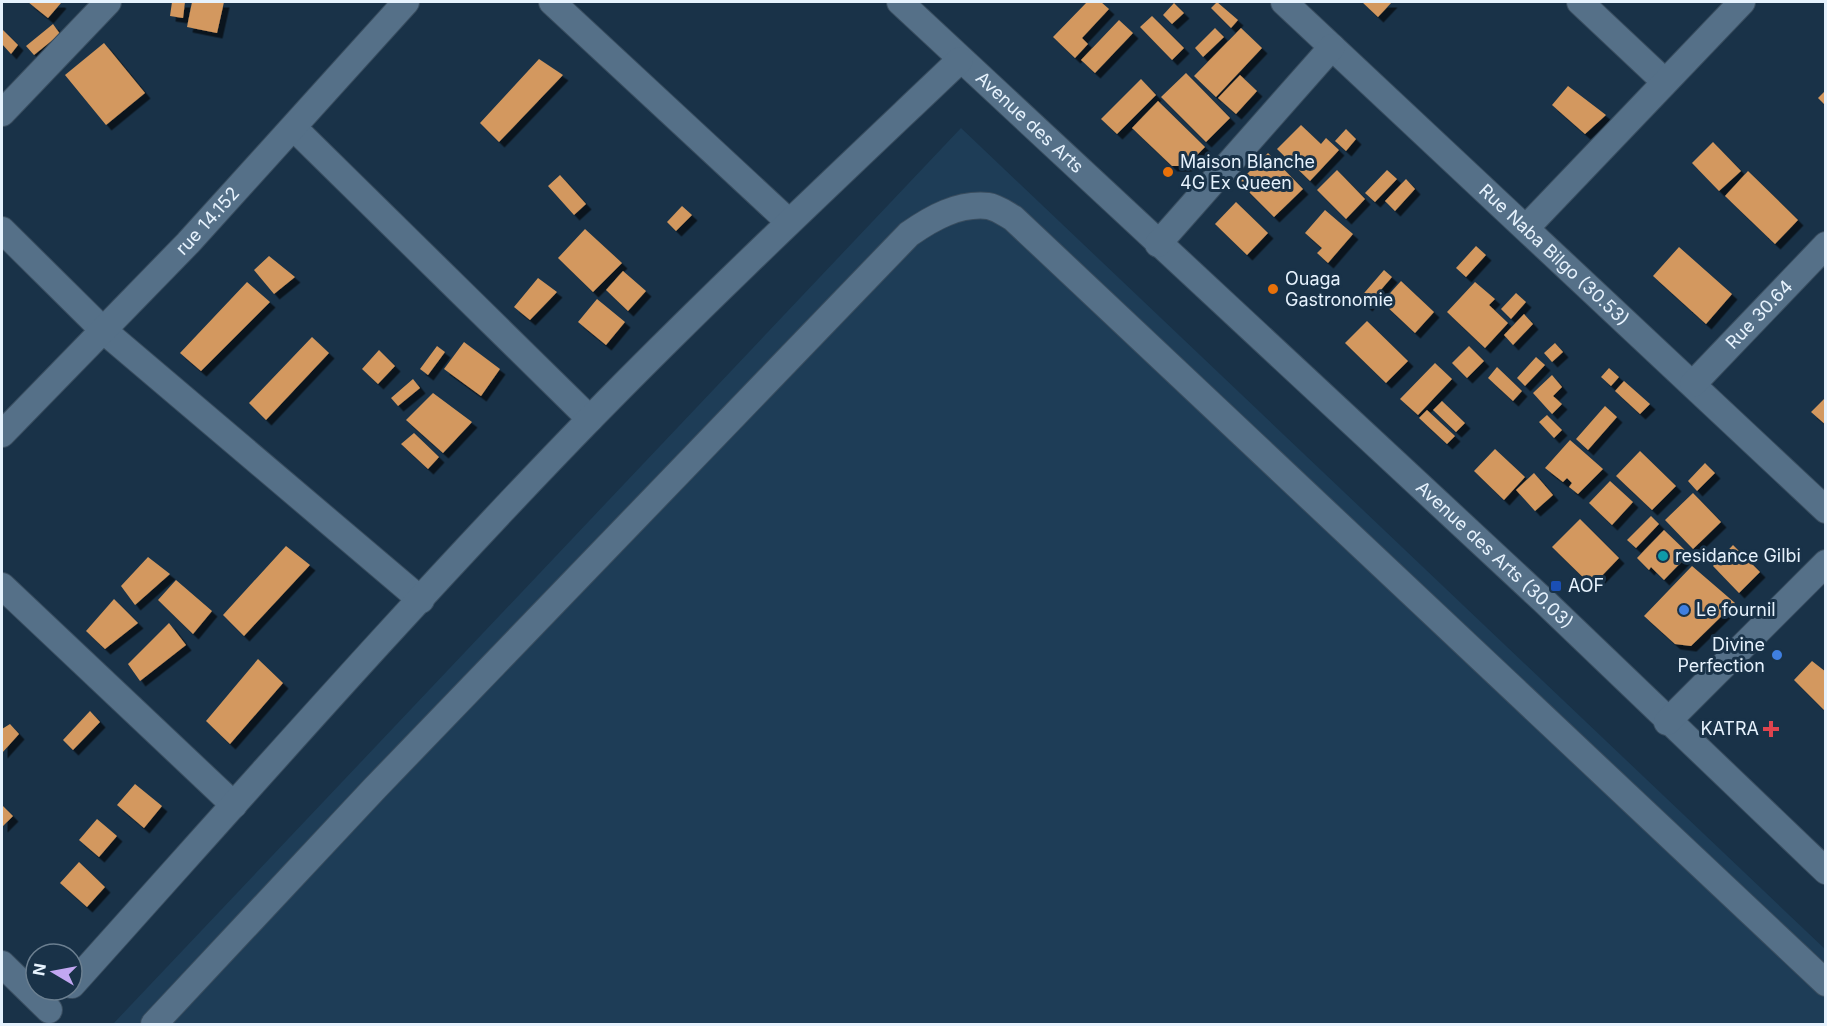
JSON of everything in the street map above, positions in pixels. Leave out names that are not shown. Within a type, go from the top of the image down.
[{"type":"street","points":[[2,113],[108,2]]},
{"type":"street","name":"rue 14.152","points":[[2,434],[294,128],[406,2]]},
{"type":"street","points":[[552,2],[789,222]]},
{"type":"street","name":"Avenue des Arts","points":[[900,2],[1158,244]]},
{"type":"street","name":"Rue Naba Bilgo (30.53)","points":[[1284,2],[1826,510]]},
{"type":"street","points":[[1580,2],[1664,81]]},
{"type":"street","points":[[1526,228],[1664,81],[1742,2]]},
{"type":"street","points":[[1158,244],[1332,47]]},
{"type":"street","points":[[84,972],[421,600],[590,419],[789,222],[960,60]]},
{"type":"street","points":[[294,128],[590,419]]},
{"type":"street","points":[[154,1024],[375,788],[909,234],[935,216],[966,207],[990,206],[1013,218],[1826,983]]},
{"type":"street","points":[[2,230],[103,330],[421,600]]},
{"type":"street","name":"Avenue des Arts (30.03)","points":[[1158,244],[1544,601],[1667,722],[1826,871]]},
{"type":"street","name":"Rue 30.64","points":[[1693,384],[1826,245]]},
{"type":"street","points":[[1667,722],[1826,563]]},
{"type":"street","points":[[2,586],[234,805]]},
{"type":"street","points":[[2,964],[42,1017],[56,1002]]},
{"type":"shaded area","points":[[961,128],[1826,950],[1825,1024],[113,1024]]},
{"type":"building","points":[[28,2],[59,2],[61,3],[48,18]]},
{"type":"building","points":[[172,2],[185,2],[183,18],[170,16]]},
{"type":"building","points":[[192,2],[224,2],[217,33],[187,27]]},
{"type":"building","points":[[1087,2],[1101,2],[1109,9],[1082,38],[1088,44],[1075,58],[1053,37]]},
{"type":"building","points":[[1217,2],[1238,20],[1231,28],[1211,8]]},
{"type":"building","points":[[1362,2],[1392,2],[1378,17]]},
{"type":"building","points":[[1174,3],[1184,13],[1172,24],[1163,15]]},
{"type":"building","points":[[1152,16],[1184,48],[1172,60],[1140,27]]},
{"type":"building","points":[[1119,20],[1133,33],[1095,73],[1081,60]]},
{"type":"building","points":[[53,24],[60,34],[34,55],[26,46]]},
{"type":"building","points":[[1215,28],[1224,37],[1203,57],[1195,48]]},
{"type":"building","points":[[1241,28],[1262,48],[1216,97],[1194,76]]},
{"type":"building","points":[[2,29],[18,45],[11,54],[2,44]]},
{"type":"building","points":[[104,43],[145,93],[106,125],[65,75]]},
{"type":"building","points":[[539,59],[563,75],[499,142],[480,123]]},
{"type":"building","points":[[1186,73],[1230,118],[1206,142],[1161,97]]},
{"type":"building","points":[[1240,75],[1257,91],[1236,114],[1218,98]]},
{"type":"building","points":[[1141,79],[1156,95],[1117,134],[1101,119]]},
{"type":"building","points":[[1568,86],[1606,115],[1585,134],[1552,105]]},
{"type":"building","points":[[1826,90],[1826,106],[1818,98]]},
{"type":"building","points":[[1158,101],[1205,147],[1186,166],[1172,166],[1132,128]]},
{"type":"building","points":[[1301,125],[1321,144],[1326,138],[1339,150],[1310,181],[1277,149]]},
{"type":"building","points":[[1346,129],[1356,139],[1346,151],[1335,141]]},
{"type":"building","points":[[1713,142],[1741,171],[1719,191],[1692,163]]},
{"type":"building","points":[[1268,153],[1303,189],[1274,217],[1239,182]]},
{"type":"building","points":[[1337,170],[1365,199],[1346,219],[1317,190]]},
{"type":"building","points":[[1387,170],[1397,179],[1375,202],[1365,193]]},
{"type":"building","points":[[1748,171],[1798,220],[1775,244],[1725,196]]},
{"type":"building","points":[[560,175],[586,204],[574,215],[548,186]]},
{"type":"building","points":[[1406,179],[1415,189],[1395,211],[1385,201]]},
{"type":"building","points":[[1236,202],[1268,233],[1247,255],[1215,224]]},
{"type":"building","points":[[682,206],[692,215],[676,231],[667,222]]},
{"type":"building","points":[[1325,210],[1353,234],[1328,263],[1317,253],[1322,248],[1305,233]]},
{"type":"building","points":[[585,229],[622,263],[593,292],[558,258]]},
{"type":"building","points":[[1476,246],[1486,255],[1466,277],[1456,268]]},
{"type":"building","points":[[1679,247],[1732,294],[1706,324],[1653,276]]},
{"type":"building","points":[[269,256],[295,277],[274,294],[254,270]]},
{"type":"building","points":[[1384,270],[1392,277],[1367,306],[1359,299]]},
{"type":"building","points":[[623,271],[646,291],[628,311],[606,290]]},
{"type":"building","points":[[538,278],[557,292],[530,320],[514,307]]},
{"type":"building","points":[[1401,281],[1434,312],[1415,333],[1382,302]]},
{"type":"building","points":[[247,282],[270,302],[201,371],[180,353]]},
{"type":"building","points":[[1475,282],[1495,299],[1489,305],[1508,323],[1485,348],[1447,312]]},
{"type":"building","points":[[1516,293],[1526,302],[1511,319],[1501,309]]},
{"type":"building","points":[[597,299],[625,322],[606,345],[578,322]]},
{"type":"building","points":[[1524,314],[1533,324],[1513,345],[1504,335]]},
{"type":"building","points":[[1367,321],[1408,361],[1386,383],[1345,343]]},
{"type":"building","points":[[312,337],[329,353],[266,420],[249,403]]},
{"type":"building","points":[[464,342],[500,369],[481,396],[444,369]]},
{"type":"building","points":[[1555,343],[1563,352],[1552,362],[1544,353]]},
{"type":"building","points":[[437,346],[445,352],[428,375],[420,369]]},
{"type":"building","points":[[1469,346],[1484,361],[1467,378],[1452,363]]},
{"type":"building","points":[[379,350],[395,366],[378,384],[362,369]]},
{"type":"building","points":[[1536,357],[1545,365],[1525,386],[1517,378]]},
{"type":"building","points":[[1435,363],[1452,379],[1418,415],[1400,399]]},
{"type":"building","points":[[1497,367],[1522,391],[1513,401],[1488,378]]},
{"type":"building","points":[[1609,368],[1619,377],[1611,386],[1601,377]]},
{"type":"building","points":[[1552,375],[1562,387],[1553,396],[1562,404],[1552,414],[1533,393]]},
{"type":"building","points":[[413,379],[420,388],[398,406],[391,398]]},
{"type":"building","points":[[1624,381],[1650,404],[1640,414],[1615,391]]},
{"type":"building","points":[[433,393],[472,422],[443,453],[406,420]]},
{"type":"building","points":[[1826,397],[1826,425],[1811,412]]},
{"type":"building","points":[[1442,401],[1465,423],[1456,432],[1433,410]]},
{"type":"building","points":[[1605,406],[1617,417],[1588,450],[1576,439]]},
{"type":"building","points":[[1427,410],[1455,436],[1447,444],[1419,418]]},
{"type":"building","points":[[1547,415],[1562,430],[1554,438],[1539,422]]},
{"type":"building","points":[[414,433],[439,457],[428,469],[401,444]]},
{"type":"building","points":[[1570,440],[1603,469],[1578,494],[1569,487],[1572,483],[1567,478],[1563,482],[1545,468]]},
{"type":"building","points":[[1495,449],[1525,477],[1504,500],[1474,471]]},
{"type":"building","points":[[1640,451],[1676,486],[1652,510],[1616,476]]},
{"type":"building","points":[[1705,463],[1715,473],[1697,491],[1688,481]]},
{"type":"building","points":[[1534,473],[1553,495],[1535,511],[1516,490]]},
{"type":"building","points":[[1610,481],[1633,502],[1612,525],[1589,503]]},
{"type":"building","points":[[1693,493],[1721,522],[1693,549],[1665,520]]},
{"type":"building","points":[[1651,516],[1659,524],[1636,548],[1627,540]]},
{"type":"building","points":[[1580,519],[1619,558],[1592,586],[1552,547]]},
{"type":"building","name":"residance Gilbi","points":[[1664,530],[1689,554],[1664,580],[1651,567],[1649,570],[1637,558]]},
{"type":"building","points":[[1733,545],[1760,572],[1739,593],[1713,566]]},
{"type":"building","points":[[286,546],[310,565],[244,636],[223,615]]},
{"type":"building","points":[[148,557],[170,574],[135,605],[121,586]]},
{"type":"building","points":[[1692,566],[1735,603],[1691,646],[1675,644],[1644,616]]},
{"type":"building","points":[[176,580],[212,611],[193,634],[158,600]]},
{"type":"building","points":[[114,599],[138,623],[105,649],[86,631]]},
{"type":"building","points":[[169,623],[186,645],[140,681],[128,664]]},
{"type":"building","points":[[258,659],[283,683],[230,744],[206,721]]},
{"type":"building","points":[[1812,661],[1826,672],[1826,712],[1794,680]]},
{"type":"building","points":[[90,711],[100,722],[73,750],[63,740]]},
{"type":"building","points":[[10,724],[19,734],[2,753],[2,729]]},
{"type":"building","points":[[135,784],[162,806],[144,828],[117,805]]},
{"type":"building","points":[[2,805],[13,816],[2,827]]},
{"type":"building","points":[[97,819],[117,836],[99,857],[79,840]]},
{"type":"building","points":[[79,862],[105,887],[87,907],[60,883]]},
{"type":"place","name":"Maison Blanche 4G Ex Queen","points":[[1168,172]]},
{"type":"place","name":"Ouaga Gastronomie","points":[[1273,289]]},
{"type":"place","name":"residance Gilbi","points":[[1663,556]]},
{"type":"place","name":"AOF","points":[[1556,586]]},
{"type":"place","name":"Le fournil","points":[[1684,610]]},
{"type":"place","name":"Divine Perfection","points":[[1777,655]]},
{"type":"place","name":"KATRA","points":[[1771,729]]}]
